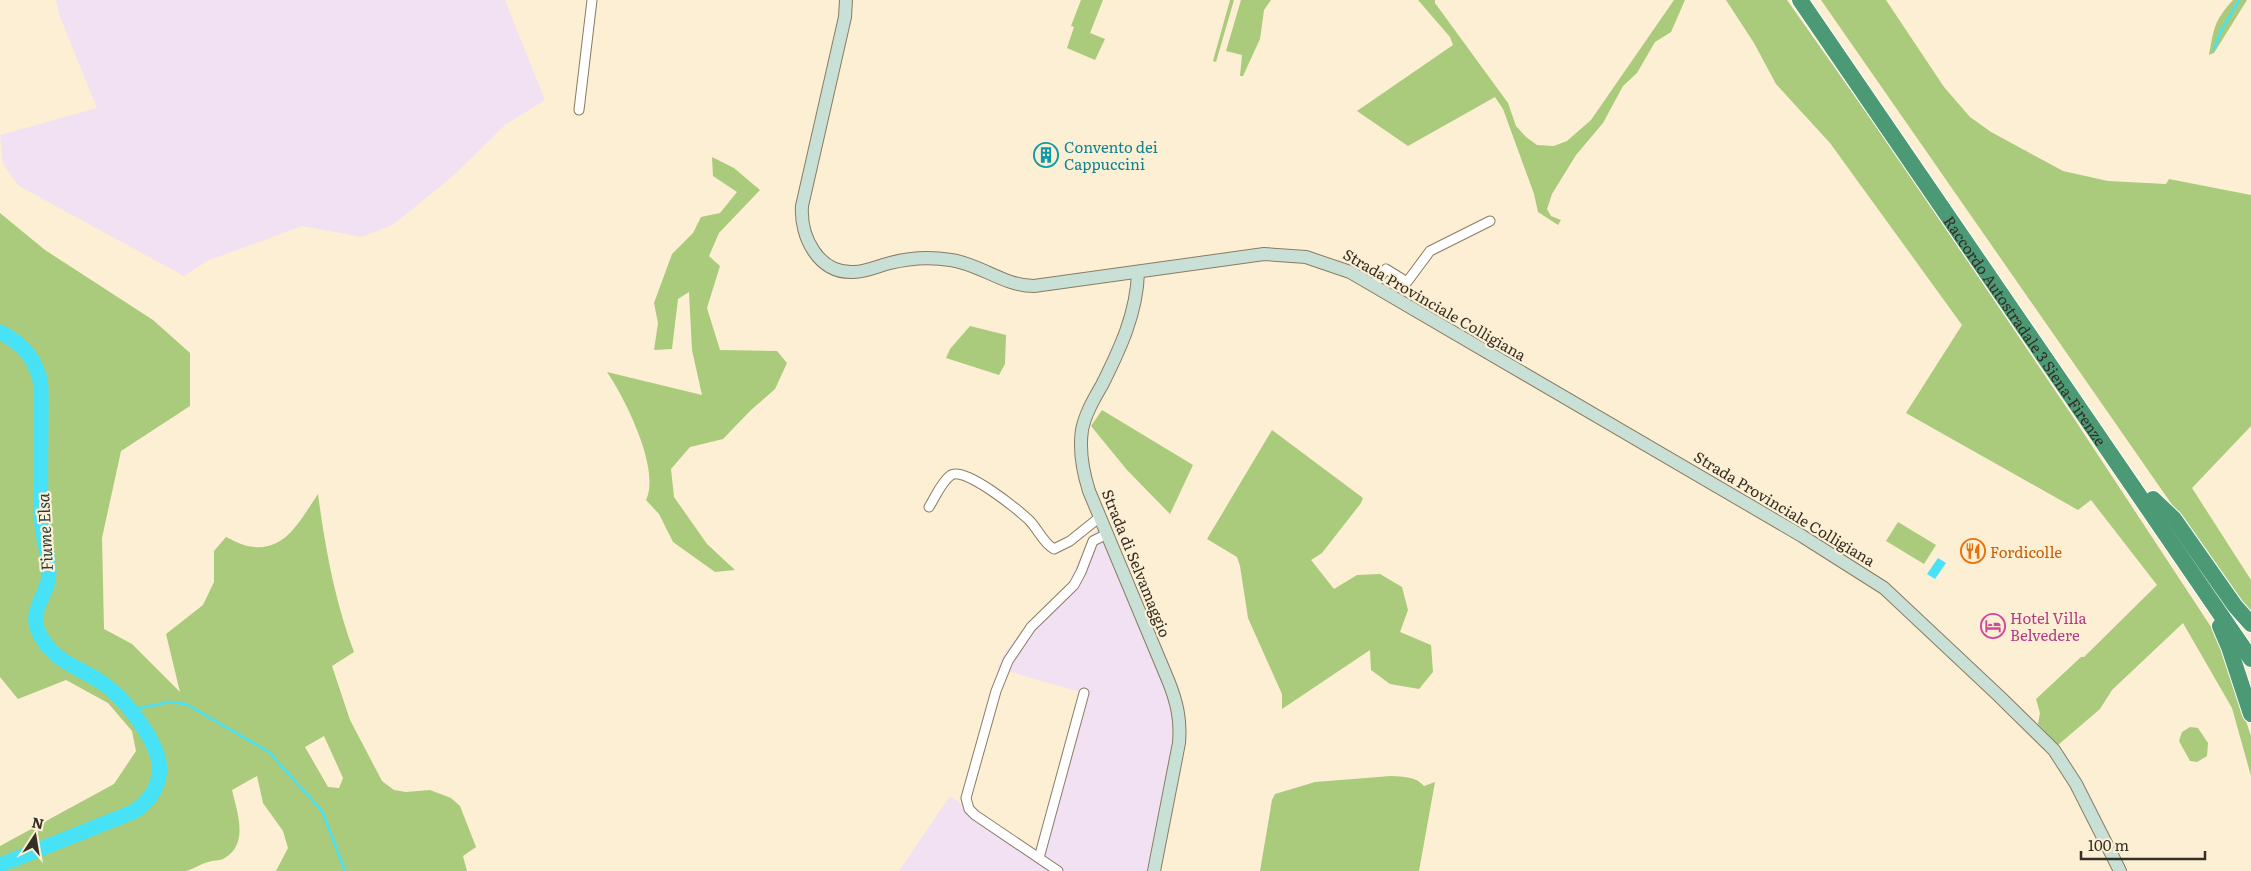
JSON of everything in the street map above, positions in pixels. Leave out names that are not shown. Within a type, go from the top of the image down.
[{"type":"highway","name":"Raccordo Autostradale 3 Siena-Firenze","points":[[1800,0],[2148,500],[2251,642]]},
{"type":"highway","name":"Raccordo Autostradale 3 Siena-Firenze","points":[[1812,0],[2148,500],[2251,659]]},
{"type":"highway","points":[[2148,500],[2174,519],[2234,606],[2251,624]]},
{"type":"highway","points":[[2148,500],[2161,539],[2224,634],[2251,714]]},
{"type":"main road","name":"Strada Provinciale Colligiana","points":[[846,0],[845,16],[802,206],[801,220],[804,232],[821,260],[835,269],[853,272],[898,261],[951,260],[971,264],[1009,282],[1028,286],[1047,286],[1252,255],[1280,254],[1322,261],[1350,272],[1802,536],[1849,564],[1884,588],[2000,696],[2054,750],[2076,784],[2120,871]]},
{"type":"main road","name":"Strada di Selvamaggio","points":[[1138,272],[1136,298],[1128,327],[1088,412],[1082,430],[1081,449],[1084,474],[1172,690],[1180,721],[1179,743],[1154,871]]},
{"type":"street","points":[[578,110],[592,0]]},
{"type":"street","points":[[1374,285],[1386,269],[1407,282],[1430,250],[1490,221]]},
{"type":"street","points":[[929,507],[948,478],[955,474],[961,474],[974,480],[1018,511],[1030,522],[1049,546],[1054,549],[1070,542],[1100,517]]},
{"type":"street","points":[[1058,871],[974,815],[968,806],[967,795],[996,691],[1008,661],[1031,627],[1074,585],[1083,569],[1092,542],[1107,534]]},
{"type":"street","points":[[1039,858],[1084,693]]},
{"type":"shaded area","points":[[56,0],[505,0],[545,100],[505,125],[452,177],[394,224],[363,237],[302,226],[207,261],[184,276],[19,186],[3,164],[0,135],[97,108],[60,17]]},
{"type":"shaded area","points":[[1103,525],[1178,710],[1154,871],[899,871],[950,796],[1039,857],[1084,693],[997,668],[1006,651],[1030,622],[1065,590],[1091,535]]},
{"type":"green space","points":[[1081,0],[1103,0],[1090,33],[1105,39],[1095,60],[1067,48],[1074,27],[1071,26]]},
{"type":"green space","points":[[1230,0],[1234,0],[1216,62],[1213,61]]},
{"type":"green space","points":[[1241,0],[1271,0],[1264,10],[1260,39],[1243,76],[1240,76],[1242,55],[1226,51]]},
{"type":"green space","points":[[1418,0],[1435,0],[1435,3],[1508,103],[1516,126],[1526,137],[1537,145],[1554,146],[1567,141],[1591,120],[1674,0],[1685,0],[1671,32],[1655,42],[1637,73],[1623,86],[1603,123],[1576,155],[1552,194],[1547,209],[1551,216],[1561,220],[1558,225],[1538,212],[1534,194],[1503,109],[1495,97],[1408,146],[1357,111],[1453,45],[1450,37]]},
{"type":"green space","points":[[1726,0],[1787,0],[1887,142],[2073,417],[2217,636],[2251,736],[2251,776],[2232,708],[2183,623],[2112,690],[2100,709],[2058,745],[2038,724],[2040,713],[2036,699],[2081,657],[2084,657],[2157,585],[2091,500],[2078,510],[1906,413],[1962,325],[1830,143],[1776,84],[1754,43]]},
{"type":"green space","points":[[1821,0],[1886,0],[1944,87],[1970,117],[1991,132],[2063,171],[2108,181],[2166,184],[2169,179],[2251,195],[2251,426],[2192,488],[2251,580],[2251,615],[2246,611]]},
{"type":"green space","points":[[2233,0],[2247,0],[2214,53],[2209,55],[2218,20]]},
{"type":"green space","points":[[712,157],[734,168],[760,190],[719,233],[709,256],[720,266],[707,308],[720,350],[777,351],[787,363],[775,389],[723,439],[690,447],[671,469],[674,497],[707,544],[735,570],[715,572],[673,542],[659,514],[646,500],[649,487],[649,471],[645,453],[631,416],[607,372],[702,395],[692,350],[689,292],[678,299],[672,349],[654,350],[658,323],[654,303],[672,254],[693,233],[701,217],[720,213],[737,192],[713,176]]},
{"type":"green space","points":[[0,213],[45,250],[153,320],[190,353],[190,406],[121,451],[102,538],[104,629],[132,644],[180,692],[166,634],[203,605],[214,582],[214,551],[226,537],[240,544],[261,547],[272,545],[282,540],[298,524],[318,494],[324,534],[341,614],[354,652],[332,666],[350,720],[382,781],[394,790],[406,792],[430,790],[451,798],[460,806],[476,847],[463,856],[467,871],[276,871],[288,848],[283,831],[263,803],[257,776],[232,790],[240,828],[239,837],[231,853],[221,860],[205,863],[186,871],[0,871],[0,846],[114,784],[136,751],[132,731],[108,703],[66,680],[18,699],[0,677]],"holes":[[[324,736],[343,778],[339,788],[328,787],[305,747]]]},
{"type":"green space","points":[[970,326],[1006,335],[1005,364],[999,375],[946,358],[950,349]]},
{"type":"green space","points":[[1102,410],[1193,465],[1170,514],[1127,470],[1091,426]]},
{"type":"green space","points":[[1272,430],[1363,498],[1322,553],[1311,560],[1334,589],[1357,575],[1380,574],[1402,587],[1408,610],[1400,632],[1431,645],[1433,672],[1419,689],[1390,684],[1371,670],[1370,650],[1282,709],[1282,694],[1248,618],[1237,557],[1207,539]]},
{"type":"green space","points":[[1898,522],[1936,545],[1924,564],[1886,541]]},
{"type":"green space","points":[[2190,727],[2198,728],[2208,743],[2207,756],[2197,762],[2190,761],[2179,741],[2182,732]]},
{"type":"green space","points":[[1391,776],[1413,779],[1424,786],[1435,782],[1419,871],[1260,871],[1272,800],[1275,794],[1315,782]]},
{"type":"water","points":[[1938,558],[1946,563],[1935,579],[1927,574]]},
{"type":"waterway","points":[[2214,49],[2221,31],[2239,0]]},
{"type":"waterway","name":"Fiume Elsa","points":[[0,332],[16,342],[28,353],[36,368],[41,386],[41,509],[49,571],[46,588],[37,610],[36,626],[40,635],[54,653],[62,660],[99,680],[116,694],[135,715],[151,740],[159,765],[158,782],[153,792],[133,812],[0,865]]},
{"type":"waterway","points":[[130,710],[169,702],[186,704],[269,752],[322,811],[345,871]]},
{"type":"place","name":"Convento dei Cappuccini","points":[[1046,155]]},
{"type":"place","name":"Fordicolle","points":[[1973,551]]},
{"type":"place","name":"Hotel Villa Belvedere","points":[[1993,626]]}]
